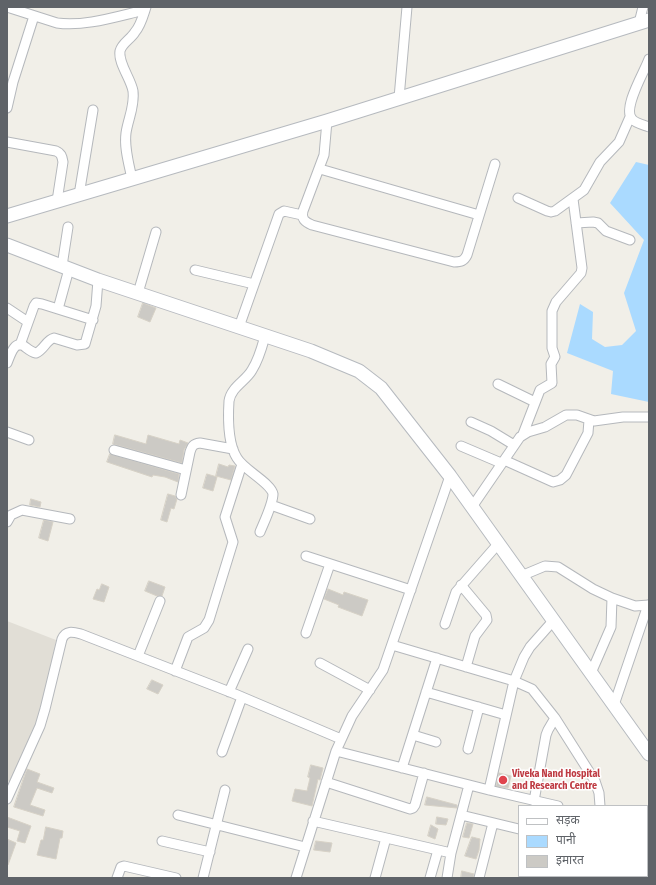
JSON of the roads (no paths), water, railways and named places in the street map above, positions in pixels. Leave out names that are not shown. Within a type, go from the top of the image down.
[{"type":"street","points":[[7,7],[57,23],[74,24],[145,8]]},
{"type":"street","points":[[400,98],[408,7]]},
{"type":"street","points":[[7,216],[327,121],[644,22],[643,7]]},
{"type":"street","points":[[132,179],[126,134],[133,104],[132,90],[120,56],[121,49],[124,44],[135,33],[139,26],[145,8]]},
{"type":"street","points":[[7,108],[34,16]]},
{"type":"street","points":[[518,198],[546,212],[551,212],[573,199],[584,190],[600,162],[619,142],[630,117],[634,91],[649,59]]},
{"type":"street","points":[[79,195],[93,110]]},
{"type":"street","points":[[630,117],[633,120],[649,127]]},
{"type":"street","points":[[327,121],[325,149],[320,169],[302,215],[305,222],[454,262],[464,260],[467,255],[495,164]]},
{"type":"street","points":[[7,142],[60,153],[63,162],[57,201]]},
{"type":"street","points":[[320,169],[479,215]]},
{"type":"street","points":[[472,507],[523,434],[540,390],[552,383],[551,364],[555,357],[552,348],[553,307],[581,273],[582,268],[573,199]]},
{"type":"street","points":[[239,327],[279,214],[284,211],[302,215]]},
{"type":"street","points":[[576,223],[598,223],[606,231],[630,240]]},
{"type":"street","points":[[58,309],[66,268],[68,227]]},
{"type":"street","points":[[138,293],[156,232]]},
{"type":"street","points":[[7,245],[98,280],[310,351],[359,370],[371,379],[381,388],[450,476],[649,754]]},
{"type":"street","points":[[196,270],[254,284]]},
{"type":"street","points":[[20,344],[36,353],[39,352],[51,338],[77,345],[83,345],[87,342],[96,306],[98,280]]},
{"type":"street","points":[[7,363],[15,347],[20,344],[36,303],[93,320]]},
{"type":"street","points":[[7,308],[28,322]]},
{"type":"street","points":[[260,532],[271,505],[273,495],[271,489],[242,464],[233,449],[229,427],[229,406],[231,394],[253,368],[265,336]]},
{"type":"street","points":[[498,384],[535,402]]},
{"type":"street","points":[[523,434],[546,427],[566,415],[571,414],[594,421],[623,417],[649,417]]},
{"type":"street","points":[[461,446],[553,482],[560,480],[568,472],[586,437],[589,429],[589,420]]},
{"type":"street","points":[[471,422],[514,445]]},
{"type":"street","points":[[7,432],[29,440]]},
{"type":"street","points":[[180,495],[192,446],[195,443],[233,449]]},
{"type":"street","points":[[114,450],[186,470]]},
{"type":"street","points":[[175,671],[188,637],[204,628],[209,620],[233,542],[225,518],[242,464]]},
{"type":"street","points":[[296,878],[336,751],[352,716],[383,670],[450,476]]},
{"type":"street","points":[[271,505],[310,519]]},
{"type":"street","points":[[7,522],[11,515],[11,511],[22,510],[70,519]]},
{"type":"street","points":[[445,624],[453,597],[461,585],[498,544]]},
{"type":"street","points":[[306,556],[411,590]]},
{"type":"street","points":[[306,633],[330,564]]},
{"type":"street","points":[[521,576],[545,566],[558,567],[597,591],[612,598],[635,606],[648,605],[614,705]]},
{"type":"street","points":[[461,585],[486,615],[487,620],[475,636],[466,667]]},
{"type":"street","points":[[591,673],[611,627],[612,598]]},
{"type":"street","points":[[138,656],[160,600]]},
{"type":"street","points":[[488,790],[514,681],[527,652],[553,621]]},
{"type":"street","points":[[7,799],[42,721],[64,635],[70,632],[74,632],[138,656],[242,697],[341,739]]},
{"type":"street","points":[[392,645],[514,681],[536,692],[555,718],[597,785],[600,805]]},
{"type":"street","points":[[229,692],[248,649]]},
{"type":"street","points":[[402,768],[437,658]]},
{"type":"street","points":[[320,663],[370,690]]},
{"type":"street","points":[[426,692],[506,715]]},
{"type":"street","points":[[222,752],[242,697]]},
{"type":"street","points":[[468,749],[479,707]]},
{"type":"street","points":[[534,801],[546,735],[555,718]]},
{"type":"street","points":[[413,735],[436,742]]},
{"type":"street","points":[[336,751],[553,805]]},
{"type":"street","points":[[326,782],[410,809],[415,805],[424,773]]},
{"type":"street","points":[[447,878],[451,853],[469,785]]},
{"type":"street","points":[[203,878],[225,790]]},
{"type":"street","points":[[178,815],[306,847]]},
{"type":"street","points":[[461,815],[518,829]]},
{"type":"street","points":[[314,821],[451,853]]},
{"type":"street","points":[[479,878],[493,823]]},
{"type":"street","points":[[376,878],[386,838]]},
{"type":"street","points":[[162,841],[210,852]]},
{"type":"street","points":[[430,878],[438,850]]},
{"type":"street","points":[[117,878],[121,867],[124,866],[176,878]]},
{"type":"street","points":[[609,877],[626,878]]},
{"type":"water","points":[[636,162],[649,165],[649,402],[611,394],[613,371],[567,353],[580,304],[593,312],[592,339],[605,347],[622,345],[636,331],[624,293],[644,240],[610,203]]},
{"type":"place","name":"Viveka Nand Hospital and Research Centre","points":[[503,780]]}]
